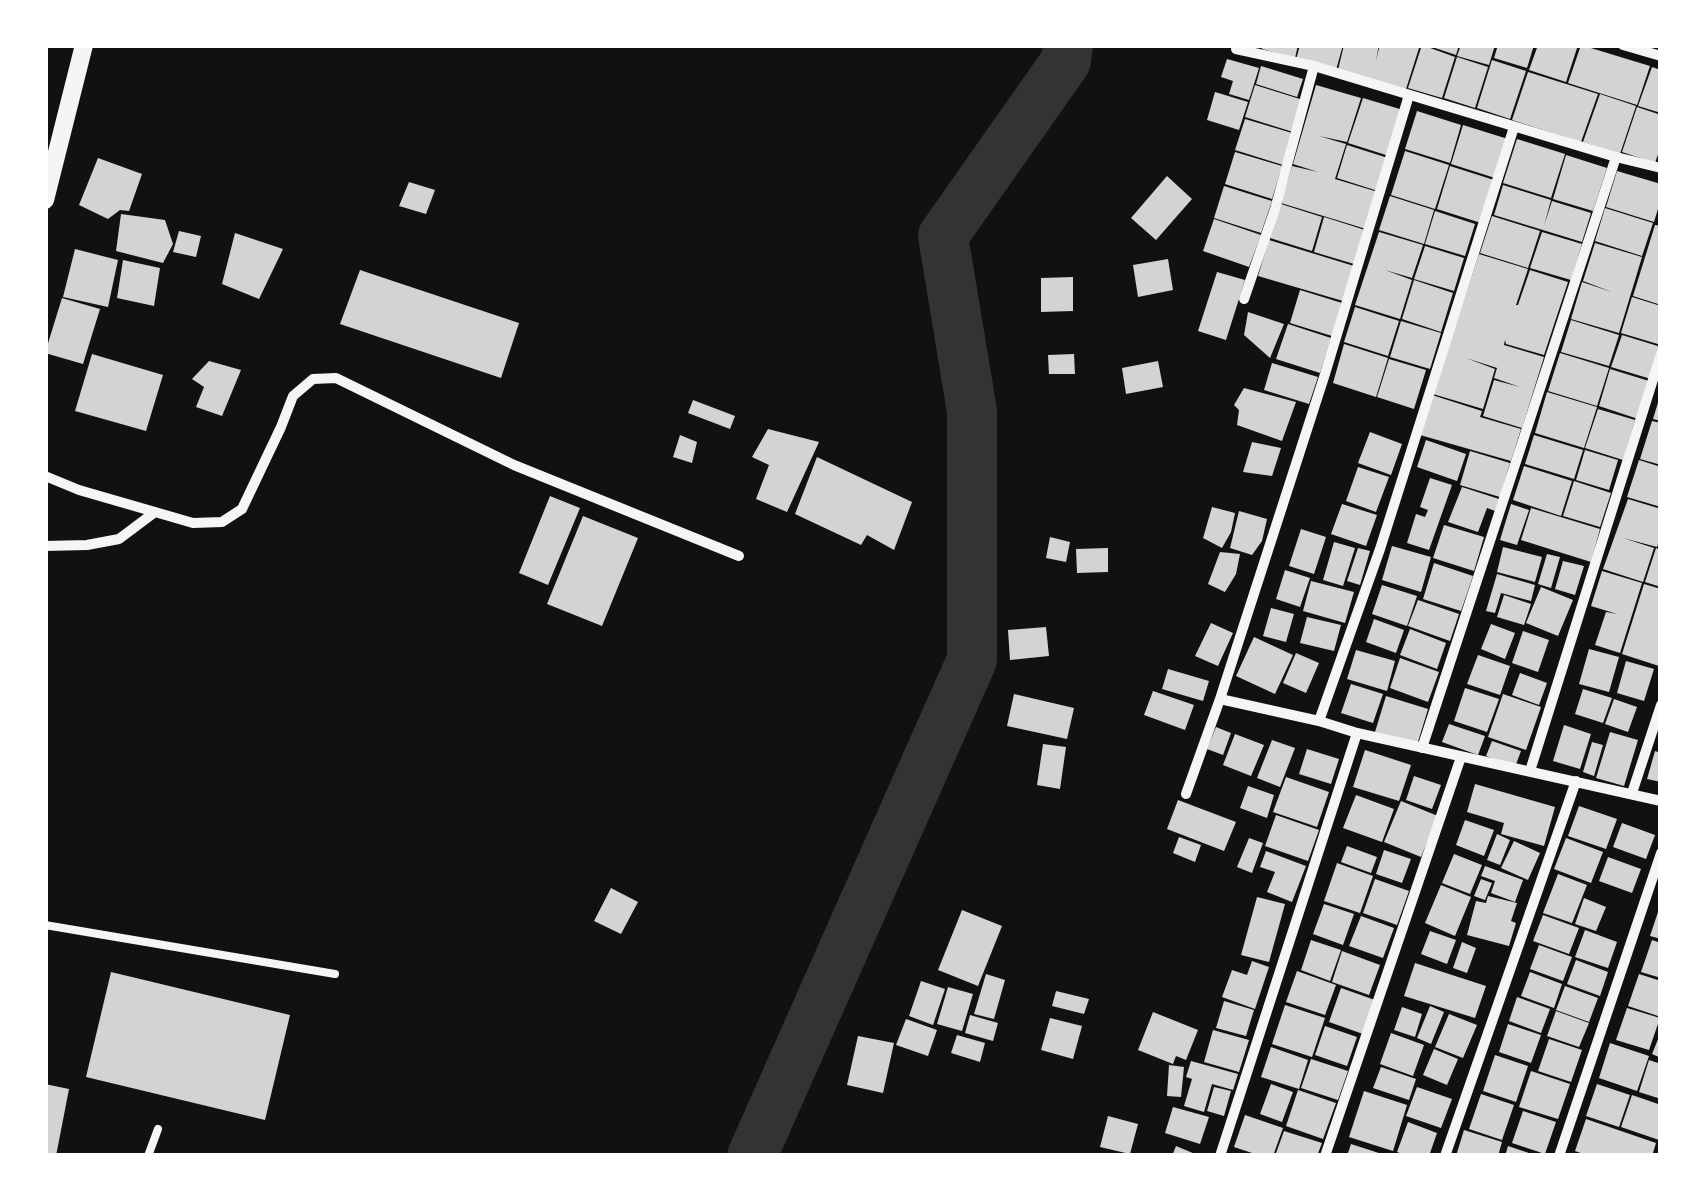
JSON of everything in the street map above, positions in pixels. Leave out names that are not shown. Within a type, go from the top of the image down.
[{"type":"street","points":[[45,200],[84,45]]},
{"type":"street","points":[[1624,45],[1661,56]]},
{"type":"street","points":[[1236,49],[1314,66],[1661,168]]},
{"type":"street","points":[[1244,299],[1275,209],[1314,66]]},
{"type":"street","points":[[1186,794],[1325,374],[1409,95]]},
{"type":"street","points":[[1319,720],[1380,549],[1514,127]]},
{"type":"street","points":[[1422,748],[1616,157]]},
{"type":"street","points":[[1530,772],[1661,354]]},
{"type":"street","points":[[45,476],[79,490],[193,523],[222,522],[242,508],[293,396],[313,379],[336,378],[514,465],[739,556]]},
{"type":"street","points":[[45,546],[88,545],[119,539],[156,512]]},
{"type":"street","points":[[1220,699],[1661,801]]},
{"type":"street","points":[[1632,793],[1661,706]]},
{"type":"street","points":[[1220,1156],[1356,733]]},
{"type":"street","points":[[1326,1156],[1461,757]]},
{"type":"street","points":[[1444,1156],[1576,781]]},
{"type":"street","points":[[1559,1156],[1661,853]]},
{"type":"lane","points":[[45,925],[335,974]]},
{"type":"lane","points":[[148,1156],[158,1129]]},
{"type":"building","points":[[1263,45],[1298,45],[1295,58],[1262,49]]},
{"type":"building","points":[[1300,45],[1343,45],[1336,70],[1296,60]]},
{"type":"building","points":[[1344,45],[1379,45],[1376,60],[1380,45],[1419,48],[1406,89],[1338,70]]},
{"type":"building","points":[[1422,45],[1455,57],[1442,98],[1408,88]]},
{"type":"building","points":[[1426,45],[1459,45],[1456,55]]},
{"type":"building","points":[[1461,45],[1495,45],[1489,65],[1457,56]]},
{"type":"building","points":[[1498,45],[1534,45],[1527,68],[1494,58]]},
{"type":"building","points":[[1538,45],[1578,45],[1566,82],[1529,70]]},
{"type":"building","points":[[1581,45],[1650,66],[1637,105],[1568,83]]},
{"type":"building","points":[[1457,57],[1488,67],[1475,108],[1444,98]]},
{"type":"building","points":[[1227,59],[1259,68],[1249,100],[1229,94],[1233,81],[1221,77]]},
{"type":"building","points":[[1492,60],[1526,71],[1510,119],[1477,108]]},
{"type":"building","points":[[1261,66],[1303,79],[1297,97],[1256,84]]},
{"type":"building","points":[[1652,67],[1661,70],[1661,113],[1638,106]]},
{"type":"building","points":[[1528,72],[1598,94],[1581,142],[1512,120]]},
{"type":"building","points":[[1255,85],[1303,100],[1293,132],[1245,117]]},
{"type":"building","points":[[1316,85],[1361,98],[1347,142],[1319,136],[1346,144],[1335,179],[1378,192],[1366,229],[1281,203],[1292,166],[1318,172],[1293,164]]},
{"type":"building","points":[[1215,92],[1248,102],[1239,130],[1207,120]]},
{"type":"building","points":[[1600,94],[1636,106],[1620,154],[1583,142]]},
{"type":"building","points":[[1363,98],[1403,110],[1389,156],[1348,143]]},
{"type":"building","points":[[1637,107],[1661,115],[1661,146],[1655,163],[1622,152]]},
{"type":"building","points":[[1417,111],[1461,125],[1450,163],[1405,149]]},
{"type":"building","points":[[1245,119],[1292,133],[1283,165],[1235,150]]},
{"type":"building","points":[[1463,125],[1508,139],[1495,178],[1451,164]]},
{"type":"building","points":[[1517,139],[1565,154],[1551,198],[1503,183]]},
{"type":"building","points":[[1347,145],[1388,158],[1378,191],[1337,178]]},
{"type":"building","points":[[1405,151],[1449,165],[1435,209],[1391,195]]},
{"type":"building","points":[[1235,152],[1282,166],[1272,199],[1225,184]]},
{"type":"building","points":[[1566,155],[1607,168],[1593,211],[1553,199]]},
{"type":"building","points":[[98,158],[142,174],[129,211],[120,210],[108,219],[79,205]]},
{"type":"building","points":[[1450,166],[1494,180],[1481,223],[1437,209]]},
{"type":"building","points":[[1617,171],[1661,184],[1654,222],[1606,207]]},
{"type":"building","points":[[1167,176],[1192,199],[1156,240],[1131,218]]},
{"type":"building","points":[[409,182],[435,190],[426,214],[399,206]]},
{"type":"building","points":[[1503,185],[1551,200],[1544,226],[1552,201],[1591,213],[1582,242],[1494,215]]},
{"type":"building","points":[[1224,186],[1272,201],[1261,233],[1214,218]]},
{"type":"building","points":[[1390,196],[1434,210],[1424,244],[1379,230]]},
{"type":"building","points":[[1281,204],[1322,217],[1312,251],[1270,238]]},
{"type":"building","points":[[1605,208],[1653,223],[1642,256],[1595,241]]},
{"type":"building","points":[[1435,211],[1475,224],[1465,256],[1425,244]]},
{"type":"building","points":[[121,214],[165,220],[173,244],[163,263],[116,251]]},
{"type":"building","points":[[1492,216],[1540,231],[1528,268],[1480,253]]},
{"type":"building","points":[[1324,217],[1365,230],[1354,264],[1314,252]]},
{"type":"building","points":[[1214,219],[1261,235],[1249,267],[1203,251]]},
{"type":"building","points":[[1655,225],[1661,226],[1661,305],[1633,296]]},
{"type":"building","points":[[179,231],[201,236],[196,257],[173,252]]},
{"type":"building","points":[[1379,232],[1423,245],[1412,278],[1385,270],[1412,280],[1400,319],[1355,305]]},
{"type":"building","points":[[1542,232],[1582,244],[1571,280],[1530,268]]},
{"type":"building","points":[[235,233],[283,249],[259,299],[222,284]]},
{"type":"building","points":[[1269,240],[1354,266],[1343,301],[1258,276]]},
{"type":"building","points":[[1595,243],[1642,257],[1619,333],[1571,319],[1582,282],[1612,292],[1583,281]]},
{"type":"building","points":[[1425,246],[1464,258],[1454,291],[1414,279]]},
{"type":"building","points":[[75,249],[118,260],[108,307],[63,297]]},
{"type":"building","points":[[1479,254],[1528,269],[1516,305],[1530,270],[1568,282],[1544,355],[1506,344],[1505,340],[1504,345],[1544,357],[1522,428],[1483,416],[1494,380],[1520,387],[1494,378],[1497,368],[1466,358],[1495,369],[1483,409],[1433,394]]},
{"type":"building","points":[[1168,259],[1173,290],[1138,297],[1133,265]]},
{"type":"building","points":[[123,260],[160,268],[154,306],[117,298]]},
{"type":"building","points":[[360,270],[519,323],[501,378],[340,324]]},
{"type":"building","points":[[1217,272],[1245,280],[1226,340],[1198,331]]},
{"type":"building","points":[[1073,277],[1073,311],[1041,312],[1041,278]]},
{"type":"building","points":[[1414,280],[1453,293],[1441,332],[1402,319]]},
{"type":"building","points":[[1300,290],[1342,303],[1332,336],[1290,323]]},
{"type":"building","points":[[1632,297],[1661,306],[1661,345],[1621,333]]},
{"type":"building","points":[[62,298],[100,309],[83,364],[45,353]]},
{"type":"building","points":[[1355,307],[1399,321],[1388,356],[1344,342]]},
{"type":"building","points":[[1248,312],[1284,324],[1270,358],[1244,335]]},
{"type":"building","points":[[1571,320],[1619,335],[1609,366],[1561,352]]},
{"type":"building","points":[[1401,321],[1441,333],[1430,369],[1390,357]]},
{"type":"building","points":[[1288,324],[1331,338],[1320,373],[1276,359]]},
{"type":"building","points":[[1622,335],[1661,347],[1651,379],[1611,367]]},
{"type":"building","points":[[1344,344],[1388,358],[1376,397],[1333,383]]},
{"type":"building","points":[[1560,353],[1609,368],[1597,406],[1548,391]]},
{"type":"building","points":[[92,354],[163,375],[146,431],[75,411]]},
{"type":"building","points":[[1074,354],[1075,374],[1049,374],[1048,355]]},
{"type":"building","points":[[1389,359],[1426,370],[1414,409],[1377,397]]},
{"type":"building","points":[[209,361],[241,370],[222,416],[196,407],[204,387],[192,379]]},
{"type":"building","points":[[1158,361],[1163,387],[1126,394],[1122,368]]},
{"type":"building","points":[[1272,363],[1318,377],[1309,404],[1264,390]]},
{"type":"building","points":[[1610,369],[1649,381],[1638,419],[1599,406]]},
{"type":"building","points":[[1244,388],[1296,402],[1282,441],[1237,425],[1239,410],[1234,405]]},
{"type":"building","points":[[1547,392],[1597,407],[1584,448],[1535,433]]},
{"type":"building","points":[[1432,395],[1482,411],[1480,417],[1521,429],[1511,461],[1420,435]]},
{"type":"building","points":[[1661,396],[1661,421],[1653,419]]},
{"type":"building","points":[[693,400],[735,416],[730,429],[688,413]]},
{"type":"building","points":[[1598,409],[1635,420],[1623,460],[1585,448]]},
{"type":"building","points":[[1652,421],[1661,423],[1661,465],[1640,459]]},
{"type":"building","points":[[768,429],[819,442],[787,512],[756,499],[769,465],[752,457]]},
{"type":"building","points":[[1370,432],[1402,444],[1391,475],[1358,463]]},
{"type":"building","points":[[680,435],[697,442],[692,463],[673,457]]},
{"type":"building","points":[[1534,435],[1583,450],[1574,479],[1525,464]]},
{"type":"building","points":[[1426,440],[1466,454],[1457,481],[1417,467]]},
{"type":"building","points":[[1252,442],[1281,448],[1272,476],[1243,472]]},
{"type":"building","points":[[1585,450],[1618,460],[1609,490],[1576,480]]},
{"type":"building","points":[[1470,451],[1510,463],[1500,497],[1460,485]]},
{"type":"building","points":[[817,457],[912,502],[894,550],[867,535],[861,545],[795,514]]},
{"type":"building","points":[[1639,460],[1661,467],[1661,507],[1627,497]]},
{"type":"building","points":[[1524,466],[1572,481],[1561,516],[1513,500]]},
{"type":"building","points":[[1358,467],[1389,477],[1376,512],[1346,501]]},
{"type":"building","points":[[1430,478],[1452,485],[1429,550],[1407,543],[1416,514],[1425,517],[1428,510],[1420,507]]},
{"type":"building","points":[[1574,481],[1611,493],[1600,527],[1563,516]]},
{"type":"building","points":[[1462,487],[1499,499],[1495,511],[1487,508],[1478,532],[1448,522]]},
{"type":"building","points":[[550,496],[580,508],[548,585],[519,573]]},
{"type":"building","points":[[1628,499],[1661,509],[1657,547],[1623,538],[1654,548],[1643,582],[1603,569]]},
{"type":"building","points":[[1342,504],[1377,515],[1366,546],[1331,534]]},
{"type":"building","points":[[1511,504],[1529,510],[1517,545],[1500,540]]},
{"type":"building","points":[[1212,507],[1235,513],[1222,548],[1203,538]]},
{"type":"building","points":[[1531,508],[1600,529],[1591,562],[1521,540]]},
{"type":"building","points":[[1239,511],[1267,519],[1262,541],[1252,555],[1230,548]]},
{"type":"building","points":[[583,516],[638,538],[602,626],[547,604]]},
{"type":"building","points":[[1444,525],[1484,537],[1474,571],[1433,558]]},
{"type":"building","points":[[1301,529],[1326,537],[1314,574],[1289,566]]},
{"type":"building","points":[[1050,537],[1070,542],[1066,562],[1046,558]]},
{"type":"building","points":[[1334,542],[1355,548],[1343,586],[1323,580]]},
{"type":"building","points":[[1392,546],[1431,557],[1421,592],[1382,580]]},
{"type":"building","points":[[1503,547],[1542,557],[1535,582],[1497,572]]},
{"type":"building","points":[[1108,548],[1108,572],[1077,573],[1076,549]]},
{"type":"building","points":[[1358,548],[1370,551],[1360,585],[1347,581]]},
{"type":"building","points":[[1656,548],[1661,550],[1661,587],[1645,582]]},
{"type":"building","points":[[1220,552],[1240,554],[1236,574],[1225,592],[1208,584]]},
{"type":"building","points":[[1547,554],[1560,557],[1551,588],[1538,584]]},
{"type":"building","points":[[1563,561],[1584,566],[1575,595],[1555,589]]},
{"type":"building","points":[[1434,563],[1473,576],[1461,611],[1423,599]]},
{"type":"building","points":[[1285,570],[1310,578],[1300,607],[1276,599]]},
{"type":"building","points":[[1602,571],[1642,583],[1620,653],[1595,645],[1606,612],[1617,614],[1591,606]]},
{"type":"building","points":[[1497,574],[1535,585],[1531,601],[1501,593],[1495,613],[1486,611]]},
{"type":"building","points":[[1311,581],[1354,592],[1345,623],[1303,611]]},
{"type":"building","points":[[1644,584],[1661,589],[1659,666],[1622,654]]},
{"type":"building","points":[[1382,585],[1417,596],[1407,626],[1372,614]]},
{"type":"building","points":[[1541,587],[1573,600],[1558,636],[1526,623]]},
{"type":"building","points":[[1504,595],[1531,604],[1524,625],[1497,617]]},
{"type":"building","points":[[1418,600],[1459,614],[1450,641],[1408,626]]},
{"type":"building","points":[[1271,608],[1294,614],[1286,642],[1263,636]]},
{"type":"building","points":[[1307,617],[1341,625],[1334,651],[1300,643]]},
{"type":"building","points":[[1374,619],[1404,630],[1396,653],[1366,642]]},
{"type":"building","points":[[1211,623],[1233,633],[1218,666],[1195,656]]},
{"type":"building","points":[[1491,624],[1515,633],[1505,659],[1481,649]]},
{"type":"building","points":[[1046,627],[1049,656],[1010,660],[1008,630]]},
{"type":"building","points":[[1410,629],[1446,643],[1437,669],[1400,655]]},
{"type":"building","points":[[1523,631],[1549,640],[1538,672],[1512,663]]},
{"type":"building","points":[[1254,637],[1293,655],[1275,694],[1236,676]]},
{"type":"building","points":[[1589,649],[1619,657],[1609,692],[1579,684]]},
{"type":"building","points":[[1356,650],[1395,661],[1387,691],[1347,679]]},
{"type":"building","points":[[1296,653],[1319,663],[1306,693],[1283,683]]},
{"type":"building","points":[[1478,655],[1510,666],[1500,695],[1467,684]]},
{"type":"building","points":[[1400,658],[1439,672],[1428,702],[1390,688]]},
{"type":"building","points":[[1626,661],[1654,669],[1644,701],[1617,693]]},
{"type":"building","points":[[1168,669],[1209,681],[1203,701],[1162,689]]},
{"type":"building","points":[[1520,673],[1547,683],[1539,705],[1512,695]]},
{"type":"building","points":[[1351,684],[1383,694],[1373,723],[1341,713]]},
{"type":"building","points":[[1465,688],[1499,699],[1487,732],[1454,721]]},
{"type":"building","points":[[1583,689],[1612,698],[1603,723],[1575,714]]},
{"type":"building","points":[[1153,691],[1194,705],[1185,730],[1144,715]]},
{"type":"building","points":[[1014,694],[1074,708],[1067,739],[1007,726]]},
{"type":"building","points":[[1503,694],[1541,707],[1526,750],[1488,737]]},
{"type":"building","points":[[1386,696],[1428,709],[1417,745],[1375,732]]},
{"type":"building","points":[[1614,699],[1637,707],[1628,732],[1605,724]]},
{"type":"building","points":[[1449,724],[1485,736],[1478,755],[1442,742]]},
{"type":"building","points":[[1564,725],[1591,734],[1580,769],[1553,761]]},
{"type":"building","points":[[1216,727],[1231,733],[1223,755],[1207,749]]},
{"type":"building","points":[[1610,732],[1638,740],[1624,786],[1596,778]]},
{"type":"building","points":[[1235,734],[1264,745],[1251,776],[1223,765]]},
{"type":"building","points":[[1272,740],[1295,748],[1280,787],[1257,778]]},
{"type":"building","points":[[1492,741],[1521,751],[1515,767],[1486,756]]},
{"type":"building","points":[[1592,742],[1603,745],[1594,776],[1583,772]]},
{"type":"building","points":[[1043,744],[1066,747],[1060,789],[1037,785]]},
{"type":"building","points":[[1307,749],[1339,759],[1331,784],[1299,774]]},
{"type":"building","points":[[1365,750],[1411,765],[1399,801],[1353,787]]},
{"type":"building","points":[[1655,751],[1661,753],[1661,782],[1647,779]]},
{"type":"building","points":[[1414,776],[1441,785],[1432,809],[1406,800]]},
{"type":"building","points":[[1286,777],[1329,792],[1317,827],[1273,812]]},
{"type":"building","points":[[1475,784],[1555,807],[1544,846],[1501,834],[1504,823],[1467,812]]},
{"type":"building","points":[[1248,786],[1274,795],[1267,818],[1240,808]]},
{"type":"building","points":[[1356,795],[1394,809],[1382,842],[1343,828]]},
{"type":"building","points":[[1178,800],[1236,822],[1224,851],[1167,829]]},
{"type":"building","points":[[1401,801],[1438,816],[1421,857],[1384,842]]},
{"type":"building","points":[[1579,806],[1617,819],[1606,849],[1568,836]]},
{"type":"building","points":[[1276,815],[1319,830],[1308,861],[1265,846]]},
{"type":"building","points":[[1465,820],[1494,830],[1484,856],[1456,845]]},
{"type":"building","points":[[1622,823],[1655,835],[1646,859],[1613,847]]},
{"type":"building","points":[[1497,834],[1510,840],[1500,865],[1487,860]]},
{"type":"building","points":[[1179,837],[1201,845],[1195,862],[1173,853]]},
{"type":"building","points":[[1249,838],[1263,843],[1252,873],[1237,867]]},
{"type":"building","points":[[1566,838],[1603,852],[1591,883],[1554,869]]},
{"type":"building","points":[[1514,841],[1540,853],[1528,880],[1501,868]]},
{"type":"building","points":[[1347,846],[1377,857],[1371,873],[1341,862]]},
{"type":"building","points":[[1384,850],[1411,859],[1402,883],[1376,874]]},
{"type":"building","points":[[1266,851],[1306,866],[1292,902],[1267,892],[1275,872],[1260,867]]},
{"type":"building","points":[[1454,854],[1482,865],[1470,894],[1442,883]]},
{"type":"building","points":[[1608,857],[1641,869],[1632,893],[1599,881]]},
{"type":"building","points":[[1337,863],[1373,876],[1360,913],[1324,901]]},
{"type":"building","points":[[1485,866],[1523,880],[1515,902],[1491,893],[1495,881],[1481,876]]},
{"type":"building","points":[[1558,874],[1587,885],[1572,923],[1543,913]]},
{"type":"building","points":[[1375,879],[1409,891],[1397,925],[1363,913]]},
{"type":"building","points":[[1481,879],[1492,883],[1485,900],[1474,896]]},
{"type":"building","points":[[1441,885],[1471,897],[1455,936],[1425,923]]},
{"type":"building","points":[[611,888],[638,902],[621,934],[594,921]]},
{"type":"building","points":[[1488,896],[1517,903],[1509,946],[1467,935],[1476,901],[1486,903]]},
{"type":"building","points":[[1257,897],[1285,904],[1269,962],[1241,955]]},
{"type":"building","points":[[1584,898],[1606,907],[1596,931],[1575,924]]},
{"type":"building","points":[[1324,904],[1354,914],[1343,945],[1313,934]]},
{"type":"building","points":[[1661,906],[1661,939],[1650,936]]},
{"type":"building","points":[[962,910],[1002,926],[978,986],[938,970]]},
{"type":"building","points":[[1543,915],[1579,928],[1569,954],[1533,941]]},
{"type":"building","points":[[1361,916],[1394,928],[1383,958],[1349,946]]},
{"type":"building","points":[[1585,930],[1617,942],[1608,968],[1575,957]]},
{"type":"building","points":[[1430,931],[1456,940],[1447,964],[1421,954]]},
{"type":"building","points":[[1311,940],[1341,950],[1330,981],[1301,970]]},
{"type":"building","points":[[1652,940],[1661,943],[1661,978],[1641,972]]},
{"type":"building","points":[[1462,942],[1476,948],[1467,973],[1453,968]]},
{"type":"building","points":[[1539,945],[1572,957],[1563,981],[1530,969]]},
{"type":"building","points":[[1342,951],[1380,965],[1369,995],[1332,982]]},
{"type":"building","points":[[1576,960],[1608,972],[1600,996],[1567,984]]},
{"type":"building","points":[[1252,961],[1269,967],[1255,1009],[1222,997],[1232,970],[1247,975]]},
{"type":"building","points":[[1415,963],[1486,986],[1475,1018],[1404,996]]},
{"type":"building","points":[[1297,971],[1336,985],[1325,1015],[1286,1002]]},
{"type":"building","points":[[111,972],[290,1015],[265,1120],[86,1077]]},
{"type":"building","points":[[1530,972],[1562,984],[1554,1008],[1521,996]]},
{"type":"building","points":[[986,974],[1005,980],[994,1019],[974,1014]]},
{"type":"building","points":[[1639,974],[1661,981],[1661,1017],[1628,1006]]},
{"type":"building","points":[[921,981],[945,989],[933,1025],[909,1016]]},
{"type":"building","points":[[1565,986],[1598,998],[1589,1022],[1556,1010]]},
{"type":"building","points":[[948,987],[973,994],[962,1031],[937,1024]]},
{"type":"building","points":[[1341,988],[1375,1000],[1363,1034],[1329,1022]]},
{"type":"building","points":[[1056,991],[1089,999],[1084,1014],[1052,1006]]},
{"type":"building","points":[[1517,997],[1550,1009],[1541,1033],[1509,1021]]},
{"type":"building","points":[[1224,1001],[1254,1010],[1246,1036],[1216,1028]]},
{"type":"building","points":[[1285,1005],[1325,1018],[1312,1057],[1272,1044]]},
{"type":"building","points":[[1430,1006],[1444,1012],[1431,1044],[1417,1038]]},
{"type":"building","points":[[1402,1007],[1422,1014],[1415,1037],[1394,1030]]},
{"type":"building","points":[[1627,1008],[1660,1018],[1649,1050],[1616,1040]]},
{"type":"building","points":[[1556,1011],[1589,1023],[1579,1047],[1547,1036]]},
{"type":"building","points":[[1153,1012],[1198,1030],[1186,1060],[1176,1056],[1173,1064],[1138,1050]]},
{"type":"building","points":[[1449,1014],[1477,1025],[1463,1058],[1435,1047]]},
{"type":"building","points":[[970,1015],[998,1023],[993,1041],[965,1033]]},
{"type":"building","points":[[1050,1018],[1082,1026],[1073,1059],[1041,1050]]},
{"type":"building","points":[[906,1019],[937,1030],[928,1056],[896,1045]]},
{"type":"building","points":[[1508,1024],[1541,1035],[1531,1063],[1499,1052]]},
{"type":"building","points":[[1325,1026],[1357,1037],[1347,1066],[1315,1055]]},
{"type":"building","points":[[1213,1030],[1249,1040],[1239,1072],[1204,1062]]},
{"type":"building","points":[[1661,1032],[1661,1058],[1652,1054]]},
{"type":"building","points":[[1391,1033],[1424,1045],[1413,1076],[1380,1064]]},
{"type":"building","points":[[957,1035],[985,1043],[980,1062],[951,1053]]},
{"type":"building","points":[[858,1036],[894,1043],[883,1093],[847,1085]]},
{"type":"building","points":[[1549,1039],[1582,1050],[1571,1082],[1538,1071]]},
{"type":"building","points":[[1610,1043],[1649,1056],[1637,1091],[1599,1078]]},
{"type":"building","points":[[1271,1047],[1308,1060],[1299,1089],[1261,1077]]},
{"type":"building","points":[[1434,1049],[1458,1059],[1447,1085],[1423,1075]]},
{"type":"building","points":[[1495,1055],[1528,1066],[1516,1102],[1483,1091]]},
{"type":"building","points":[[1311,1059],[1348,1071],[1338,1100],[1301,1088]]},
{"type":"building","points":[[1649,1060],[1661,1064],[1661,1099],[1639,1092]]},
{"type":"building","points":[[1191,1061],[1238,1074],[1233,1090],[1212,1084],[1204,1112],[1184,1106],[1192,1079],[1186,1077]]},
{"type":"building","points":[[1169,1065],[1184,1067],[1181,1097],[1167,1096]]},
{"type":"building","points":[[1381,1067],[1416,1079],[1409,1100],[1373,1088]]},
{"type":"building","points":[[1531,1071],[1570,1084],[1558,1119],[1519,1107]]},
{"type":"building","points":[[45,1084],[69,1089],[56,1156],[45,1156]]},
{"type":"building","points":[[1271,1084],[1293,1092],[1282,1122],[1260,1114]]},
{"type":"building","points":[[1597,1084],[1630,1095],[1619,1127],[1586,1116]]},
{"type":"building","points":[[1214,1087],[1231,1091],[1224,1116],[1207,1111]]},
{"type":"building","points":[[1417,1087],[1452,1099],[1441,1128],[1406,1116]]},
{"type":"building","points":[[1298,1090],[1336,1103],[1323,1139],[1286,1126]]},
{"type":"building","points":[[1364,1091],[1407,1105],[1393,1151],[1349,1137]]},
{"type":"building","points":[[1481,1094],[1514,1105],[1502,1140],[1469,1129]]},
{"type":"building","points":[[1632,1095],[1661,1105],[1659,1140],[1621,1127]]},
{"type":"building","points":[[1173,1107],[1209,1117],[1200,1144],[1165,1133]]},
{"type":"building","points":[[1523,1111],[1556,1122],[1545,1154],[1512,1143]]},
{"type":"building","points":[[1245,1115],[1283,1128],[1273,1156],[1234,1147]]},
{"type":"building","points":[[1108,1116],[1138,1124],[1130,1154],[1100,1147]]},
{"type":"building","points":[[1586,1119],[1656,1143],[1652,1156],[1589,1156],[1575,1151]]},
{"type":"building","points":[[1408,1122],[1437,1133],[1429,1156],[1397,1152]]},
{"type":"building","points":[[1464,1130],[1502,1142],[1498,1156],[1456,1156]]},
{"type":"building","points":[[1284,1131],[1322,1143],[1317,1156],[1275,1156]]},
{"type":"building","points":[[1351,1144],[1385,1155],[1385,1156],[1347,1156]]},
{"type":"building","points":[[1176,1146],[1200,1156],[1172,1156]]},
{"type":"building","points":[[1508,1146],[1535,1155],[1535,1156],[1505,1156]]},
{"type":"waterway","points":[[752,1156],[972,660],[972,411],[943,236],[1066,61],[1068,45]]}]
